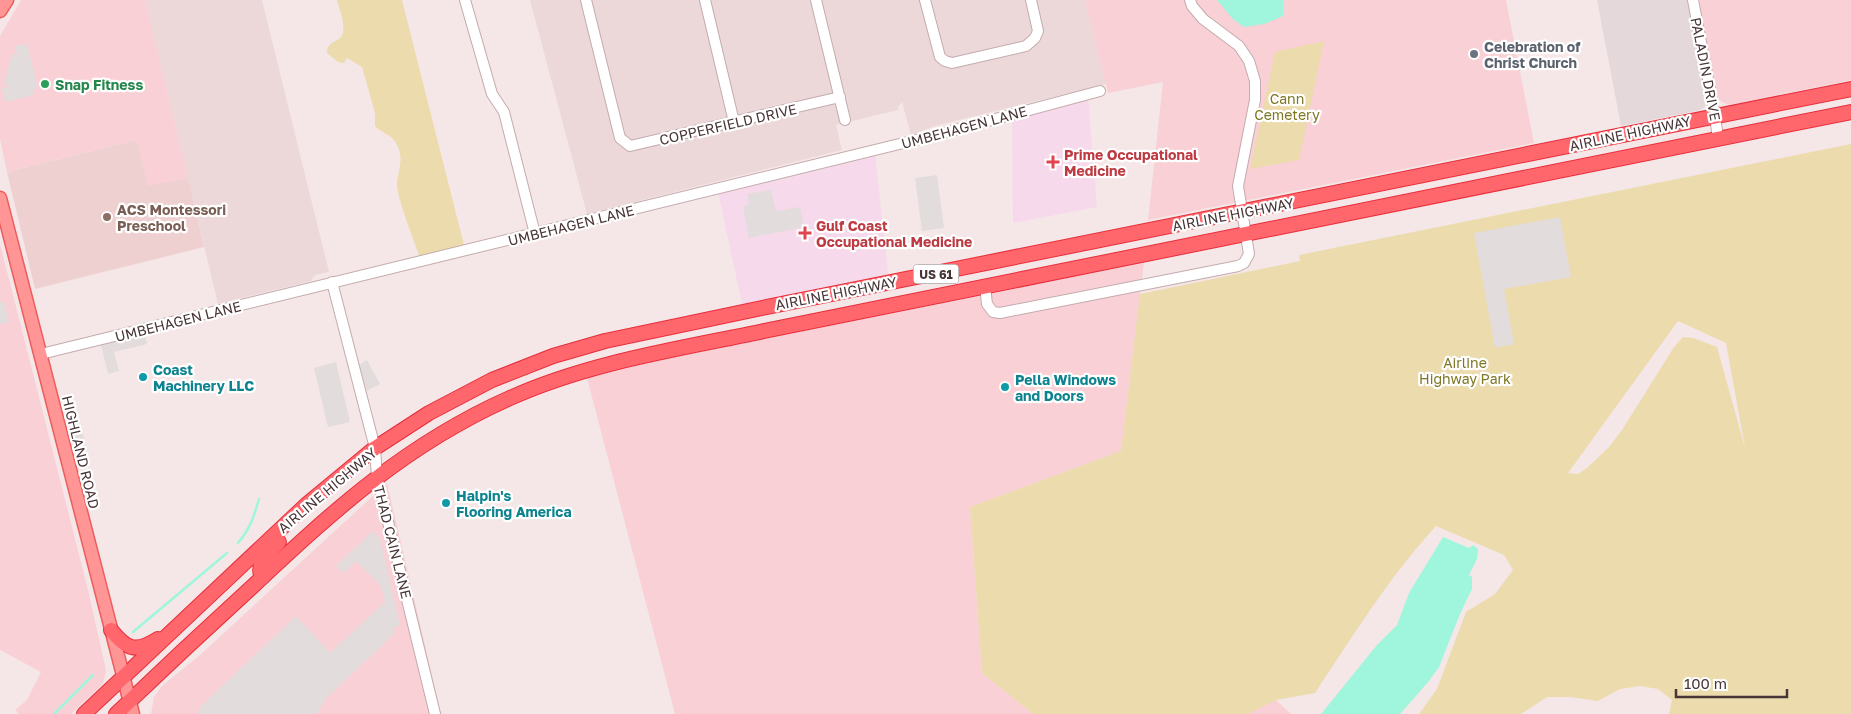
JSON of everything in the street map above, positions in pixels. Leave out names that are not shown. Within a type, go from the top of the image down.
[{"type":"highway","name":"AIRLINE HIGHWAY","points":[[84,714],[299,512],[375,448],[429,413],[484,384],[553,356],[605,341],[1851,89]]},
{"type":"highway","name":"AIRLINE HIGHWAY","points":[[116,714],[131,707],[312,531],[377,477],[420,446],[460,422],[511,397],[536,388],[611,363],[1851,112]]},
{"type":"highway","points":[[1538,152],[1543,174]]},
{"type":"highway","points":[[764,331],[763,319],[770,314],[872,293],[922,276]]},
{"type":"highway","points":[[262,578],[259,572],[262,562],[347,470]]},
{"type":"highway","points":[[111,630],[126,646],[138,648],[149,644],[180,625]]},
{"type":"main road","points":[[0,11],[7,0]]},
{"type":"main road","name":"HIGHLAND ROAD","points":[[0,198],[131,707]]},
{"type":"street","points":[[465,0],[492,94],[504,112],[535,234]]},
{"type":"street","name":"COPPERFIELD DRIVE","points":[[586,0],[620,138],[625,144],[635,146],[840,97]]},
{"type":"street","points":[[704,0],[734,122]]},
{"type":"street","points":[[816,0],[845,120]]},
{"type":"street","points":[[925,0],[940,57],[945,61],[959,63],[1026,46],[1036,38],[1038,31],[1031,0]]},
{"type":"street","points":[[985,286],[987,304],[993,312],[1000,313],[1220,270],[1238,266],[1247,259],[1249,254],[1238,186],[1254,100],[1255,81],[1249,61],[1239,46],[1203,19],[1192,6],[1190,0]]},
{"type":"street","name":"PALADIN DRIVE","points":[[1693,0],[1718,139]]},
{"type":"street","name":"UMBEHAGEN LANE","points":[[41,354],[928,137],[1100,91]]},
{"type":"street","name":"THAD CAIN LANE","points":[[332,282],[375,448],[377,477],[435,714]]},
{"type":"shaded area","points":[[21,0],[145,0],[188,178],[148,187],[137,140],[7,172],[0,139],[0,36]]},
{"type":"shaded area","points":[[145,0],[262,0],[329,272],[315,275],[311,281],[218,304]]},
{"type":"shaded area","points":[[530,0],[1085,0],[1106,84],[935,126],[911,135],[902,102],[898,110],[836,125],[842,150],[587,214]]},
{"type":"shaded area","points":[[1085,0],[1506,0],[1534,143],[1148,220],[1163,82],[1108,93]]},
{"type":"shaded area","points":[[1217,0],[1283,0],[1283,16],[1264,24],[1244,27],[1233,19]]},
{"type":"shaded area","points":[[1597,0],[1688,0],[1707,100],[1704,108],[1621,126]]},
{"type":"shaded area","points":[[1697,0],[1851,0],[1851,80],[1729,105],[1724,103],[1718,99],[1715,93]]},
{"type":"shaded area","points":[[27,44],[38,88],[33,90],[34,95],[5,102],[2,88],[10,86],[4,84],[12,54],[17,55],[15,46]]},
{"type":"shaded area","name":"Prime Occupational Medicine","points":[[1088,98],[1097,207],[1013,223],[1012,118]]},
{"type":"shaded area","name":"ACS Montessori Preschool","points":[[137,140],[148,186],[188,178],[204,247],[35,289],[7,172]]},
{"type":"shaded area","name":"Gulf Coast Occupational Medicine","points":[[875,153],[888,274],[742,304],[718,192]]},
{"type":"shaded area","points":[[937,175],[944,228],[922,231],[915,178]]},
{"type":"shaded area","points":[[771,190],[776,211],[800,207],[804,227],[749,238],[743,206],[749,204],[747,194]]},
{"type":"shaded area","points":[[1560,217],[1571,277],[1504,289],[1514,344],[1495,348],[1474,233]]},
{"type":"shaded area","points":[[0,244],[88,590],[106,670],[103,684],[71,714],[19,714],[15,710],[27,700],[41,672],[0,650]]},
{"type":"shaded area","points":[[1144,263],[1121,451],[970,507],[982,673],[1033,714],[675,714],[587,378],[664,359]]},
{"type":"shaded area","points":[[4,301],[9,322],[0,324],[0,302]]},
{"type":"shaded area","points":[[145,334],[147,344],[114,352],[119,371],[108,374],[101,345]]},
{"type":"shaded area","points":[[367,360],[380,384],[367,391],[359,365]]},
{"type":"shaded area","points":[[336,362],[350,422],[328,427],[314,368]]},
{"type":"shaded area","points":[[76,409],[86,446],[75,449],[68,422],[66,422],[64,415],[70,414],[69,411]]},
{"type":"shaded area","points":[[387,483],[441,714],[151,714],[154,697],[162,686],[200,655]]},
{"type":"shaded area","points":[[373,531],[380,539],[400,625],[393,628],[394,634],[325,699],[317,714],[197,714],[202,705],[296,616],[330,653],[385,602],[381,586],[356,561],[343,573],[336,566]]},
{"type":"shaded area","points":[[1443,537],[1469,548],[1473,545],[1478,549],[1477,559],[1469,575],[1472,577],[1472,589],[1439,667],[1400,714],[1321,714],[1377,645],[1397,625],[1409,593]]},
{"type":"shaded area","points":[[1275,699],[1291,714],[1246,714]]},
{"type":"green space","points":[[337,0],[402,0],[464,245],[419,256],[397,190],[401,159],[399,148],[391,138],[375,126],[375,113],[362,67],[347,58],[344,63],[338,62],[327,53],[329,45],[340,38],[343,32],[343,20]]},
{"type":"green space","name":"Cann Cemetery","points":[[1324,41],[1299,160],[1250,169],[1275,52]]},
{"type":"green space","name":"Airline Highway Park","points":[[1851,144],[1851,714],[1669,714],[1672,700],[1658,689],[1640,686],[1620,689],[1598,701],[1570,697],[1547,697],[1521,714],[1419,714],[1437,689],[1466,612],[1495,594],[1513,570],[1504,555],[1436,526],[1387,586],[1315,693],[1276,700],[1248,714],[1033,714],[982,673],[970,507],[1121,451],[1140,294],[1300,261],[1299,255]],"holes":[[[1678,321],[1726,343],[1745,448],[1717,347],[1693,338],[1683,337],[1674,347],[1622,430],[1609,447],[1578,474],[1568,473]]]},
{"type":"waterway","points":[[238,543],[246,533],[259,499]]},
{"type":"waterway","points":[[133,632],[227,553]]},
{"type":"waterway","points":[[54,714],[93,675]]},
{"type":"place","name":"Celebration of Christ Church","points":[[1474,54]]},
{"type":"place","name":"Snap Fitness","points":[[45,84]]},
{"type":"place","name":"Prime Occupational Medicine","points":[[1053,162]]},
{"type":"place","name":"ACS Montessori Preschool","points":[[107,217]]},
{"type":"place","name":"Gulf Coast Occupational Medicine","points":[[805,233]]},
{"type":"place","name":"Coast Machinery LLC","points":[[143,377]]},
{"type":"place","name":"Pella Windows and Doors","points":[[1005,387]]},
{"type":"place","name":"Halpin's Flooring America","points":[[446,503]]}]
